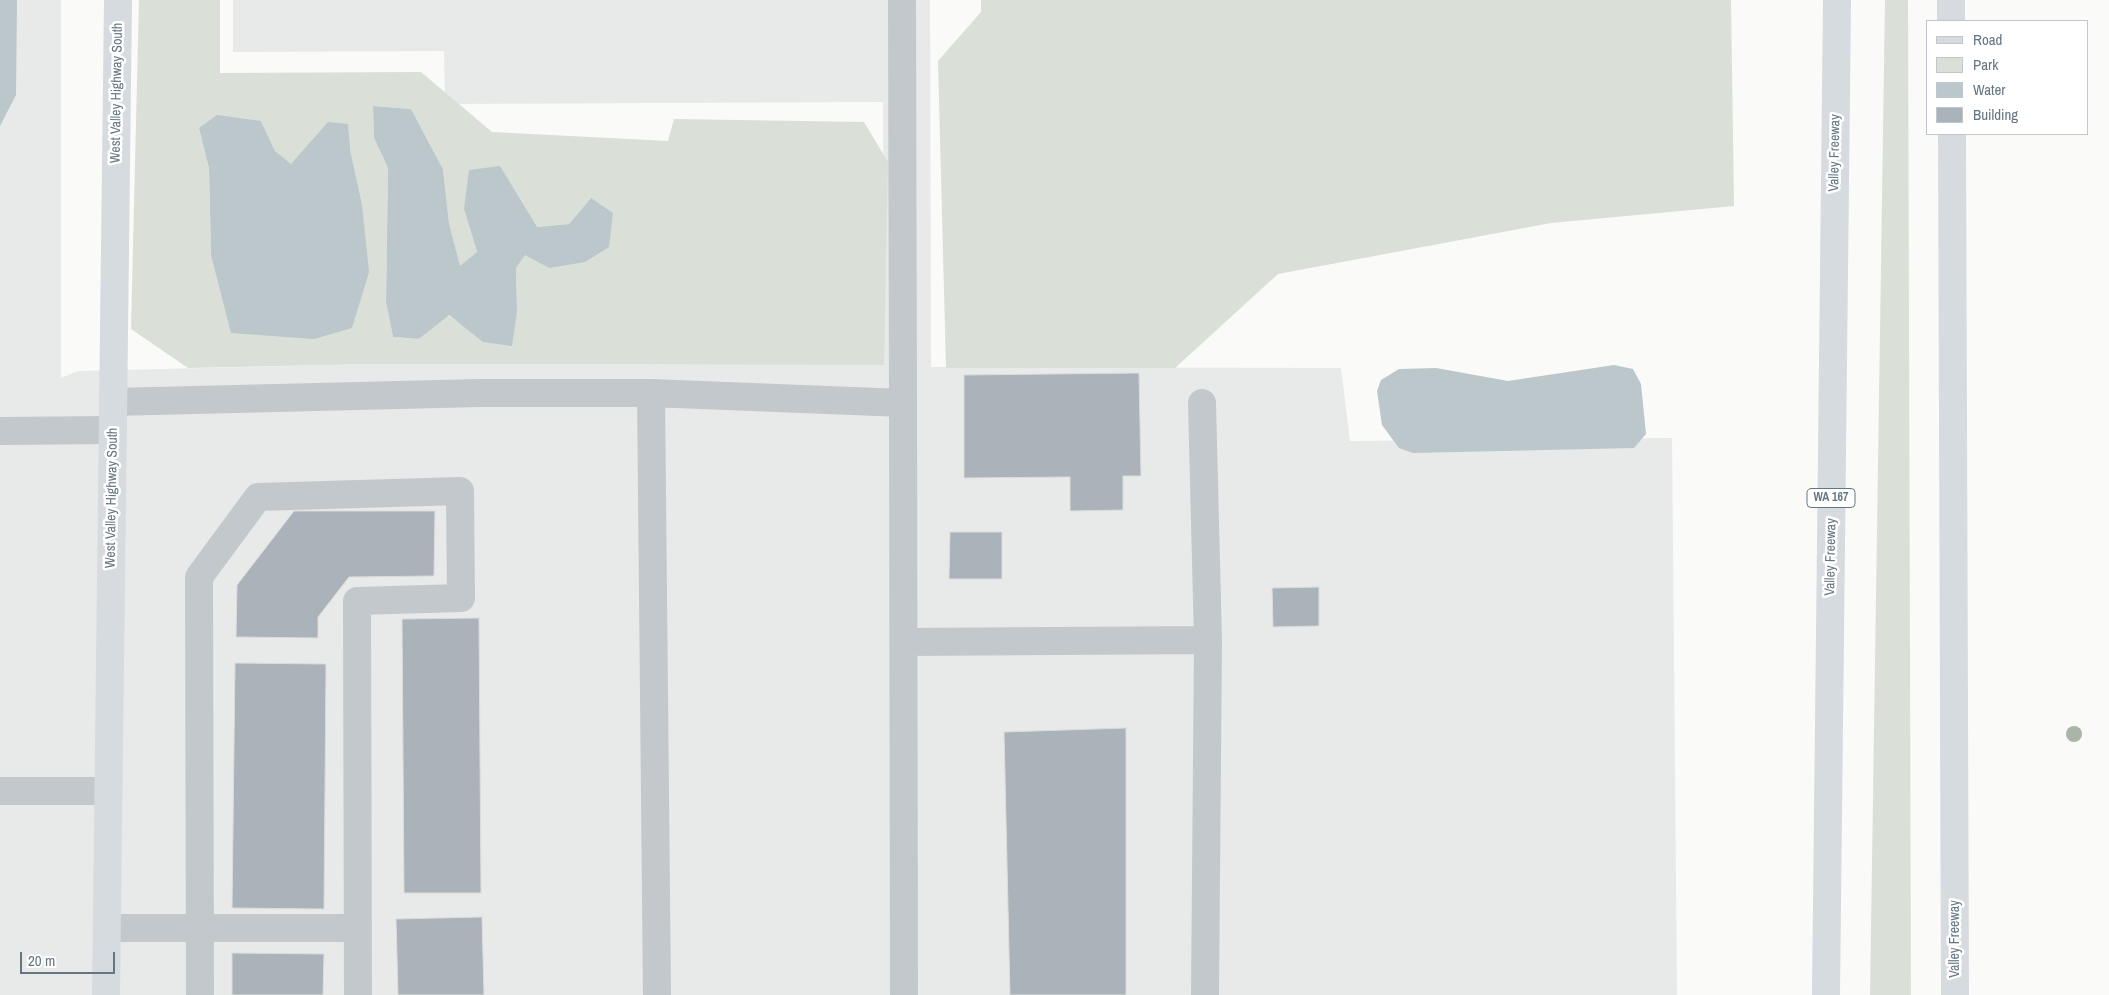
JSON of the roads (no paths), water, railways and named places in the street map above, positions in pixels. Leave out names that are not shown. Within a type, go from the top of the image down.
[{"type":"main road","name":"West Valley Highway South","points":[[106,995],[118,0]]},
{"type":"main road","name":"Valley Freeway","points":[[1826,995],[1837,0]]},
{"type":"main road","points":[[1951,0],[1951,20]]},
{"type":"main road","name":"Valley Freeway","points":[[1952,135],[1956,995]]},
{"type":"lane","points":[[902,0],[904,995]]},
{"type":"lane","points":[[113,402],[480,393],[650,393],[904,403]]},
{"type":"lane","points":[[650,393],[657,995]]},
{"type":"lane","points":[[1202,403],[1208,640],[1204,995]]},
{"type":"lane","points":[[0,430],[113,430]]},
{"type":"lane","points":[[200,995],[199,577],[258,497],[460,490],[461,598],[357,602],[358,995]]},
{"type":"lane","points":[[904,642],[1208,640]]},
{"type":"lane","points":[[0,791],[108,792]]},
{"type":"lane","points":[[107,928],[358,928]]},
{"type":"water","points":[[0,0],[17,0],[16,95],[0,126]]},
{"type":"water","points":[[373,106],[411,109],[443,169],[449,223],[460,266],[477,252],[464,209],[469,170],[500,166],[537,227],[569,224],[591,198],[613,213],[609,247],[585,262],[549,268],[525,255],[516,268],[517,311],[512,346],[483,342],[449,315],[419,339],[393,337],[386,302],[388,168],[374,138]]},
{"type":"water","points":[[217,115],[261,121],[275,151],[291,164],[328,122],[348,124],[351,155],[362,205],[369,272],[352,328],[314,339],[231,333],[211,255],[209,168],[199,128]]},
{"type":"water","points":[[1614,365],[1633,369],[1641,384],[1646,434],[1634,448],[1413,453],[1399,448],[1382,425],[1377,391],[1381,380],[1399,369],[1436,368],[1508,381]]}]
